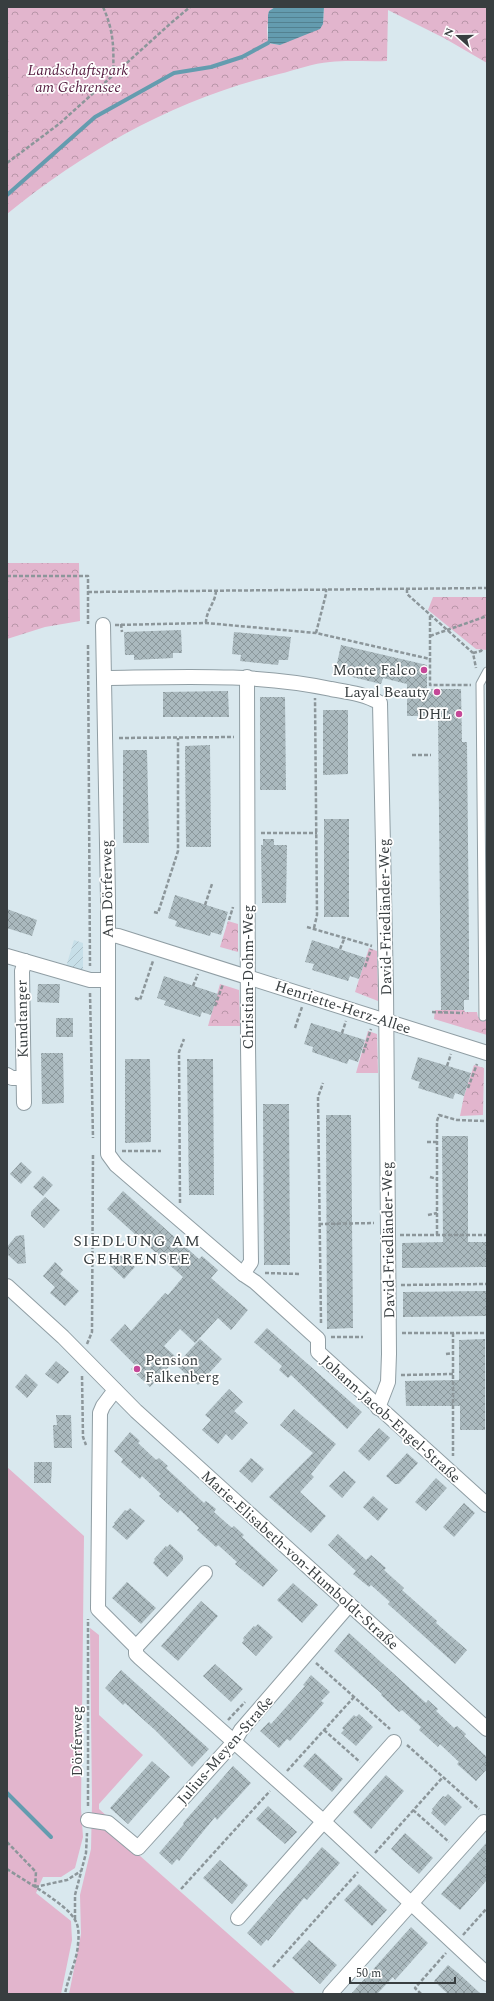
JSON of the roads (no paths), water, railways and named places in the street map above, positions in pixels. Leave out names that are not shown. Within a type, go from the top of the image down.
[{"type":"street","name":"Am Dörferweg","points":[[108,625],[104,678],[108,935],[108,1152]]},
{"type":"street","name":"David-Friedländer-Weg","points":[[104,678],[247,677],[316,686],[371,697],[380,703],[386,950],[389,1334],[388,1382],[378,1408]]},
{"type":"street","name":"Christian-Dohm-Weg","points":[[245,1271],[251,1262],[247,977],[247,677]]},
{"type":"street","name":"Henriette-Herz-Allee","points":[[108,935],[118,936],[386,1021],[482,1057]]},
{"type":"street","name":"Kundtanger","points":[[7,956],[90,980],[107,980]]},
{"type":"street","name":"Kundtanger","points":[[24,1103],[22,971],[25,961]]},
{"type":"street","name":"Kundtanger","points":[[7,1075],[12,1078],[23,1078]]},
{"type":"street","name":"Johann-Jacob-Engel-Straße","points":[[108,1152],[116,1165],[173,1215],[245,1271],[255,1282],[320,1338],[318,1352],[378,1408],[487,1505]]},
{"type":"street","name":"Marie-Elisabeth-von-Humboldt-Straße","points":[[7,1286],[63,1337],[115,1390],[349,1605],[487,1729]]},
{"type":"street","points":[[115,1390],[103,1406],[100,1413],[93,1613],[136,1647]]},
{"type":"street","points":[[205,1572],[136,1647],[136,1654],[234,1742],[283,1777],[324,1822],[487,1974]]},
{"type":"street","name":"Julius-Meyen-Straße","points":[[88,1820],[108,1823],[138,1848],[234,1742],[241,1730],[349,1605]]},
{"type":"street","points":[[238,1918],[394,1742]]},
{"type":"street","points":[[330,1994],[484,1822]]},
{"type":"lane","points":[[483,1017],[485,933],[480,684],[487,671]]},
{"type":"water","points":[[275,7],[324,7],[323,24],[320,29],[280,45],[268,43],[268,15],[269,11]]},
{"type":"waterway","points":[[7,195],[95,117],[174,73],[211,67],[242,57],[268,43]]},
{"type":"waterway","points":[[7,1793],[51,1837]]},
{"type":"place","name":"Monte Falco","points":[[424,670]]},
{"type":"place","name":"Layal Beauty","points":[[437,692]]},
{"type":"place","name":"DHL","points":[[459,714]]},
{"type":"place","name":"Pension Falkenberg","points":[[137,1369]]},
{"type":"district","name":"SIEDLUNG AM GEHRENSEE","points":[[137,1249]]},
{"type":"park label","name":"Landschaftspark am Gehrensee","points":[[78,78]]}]
